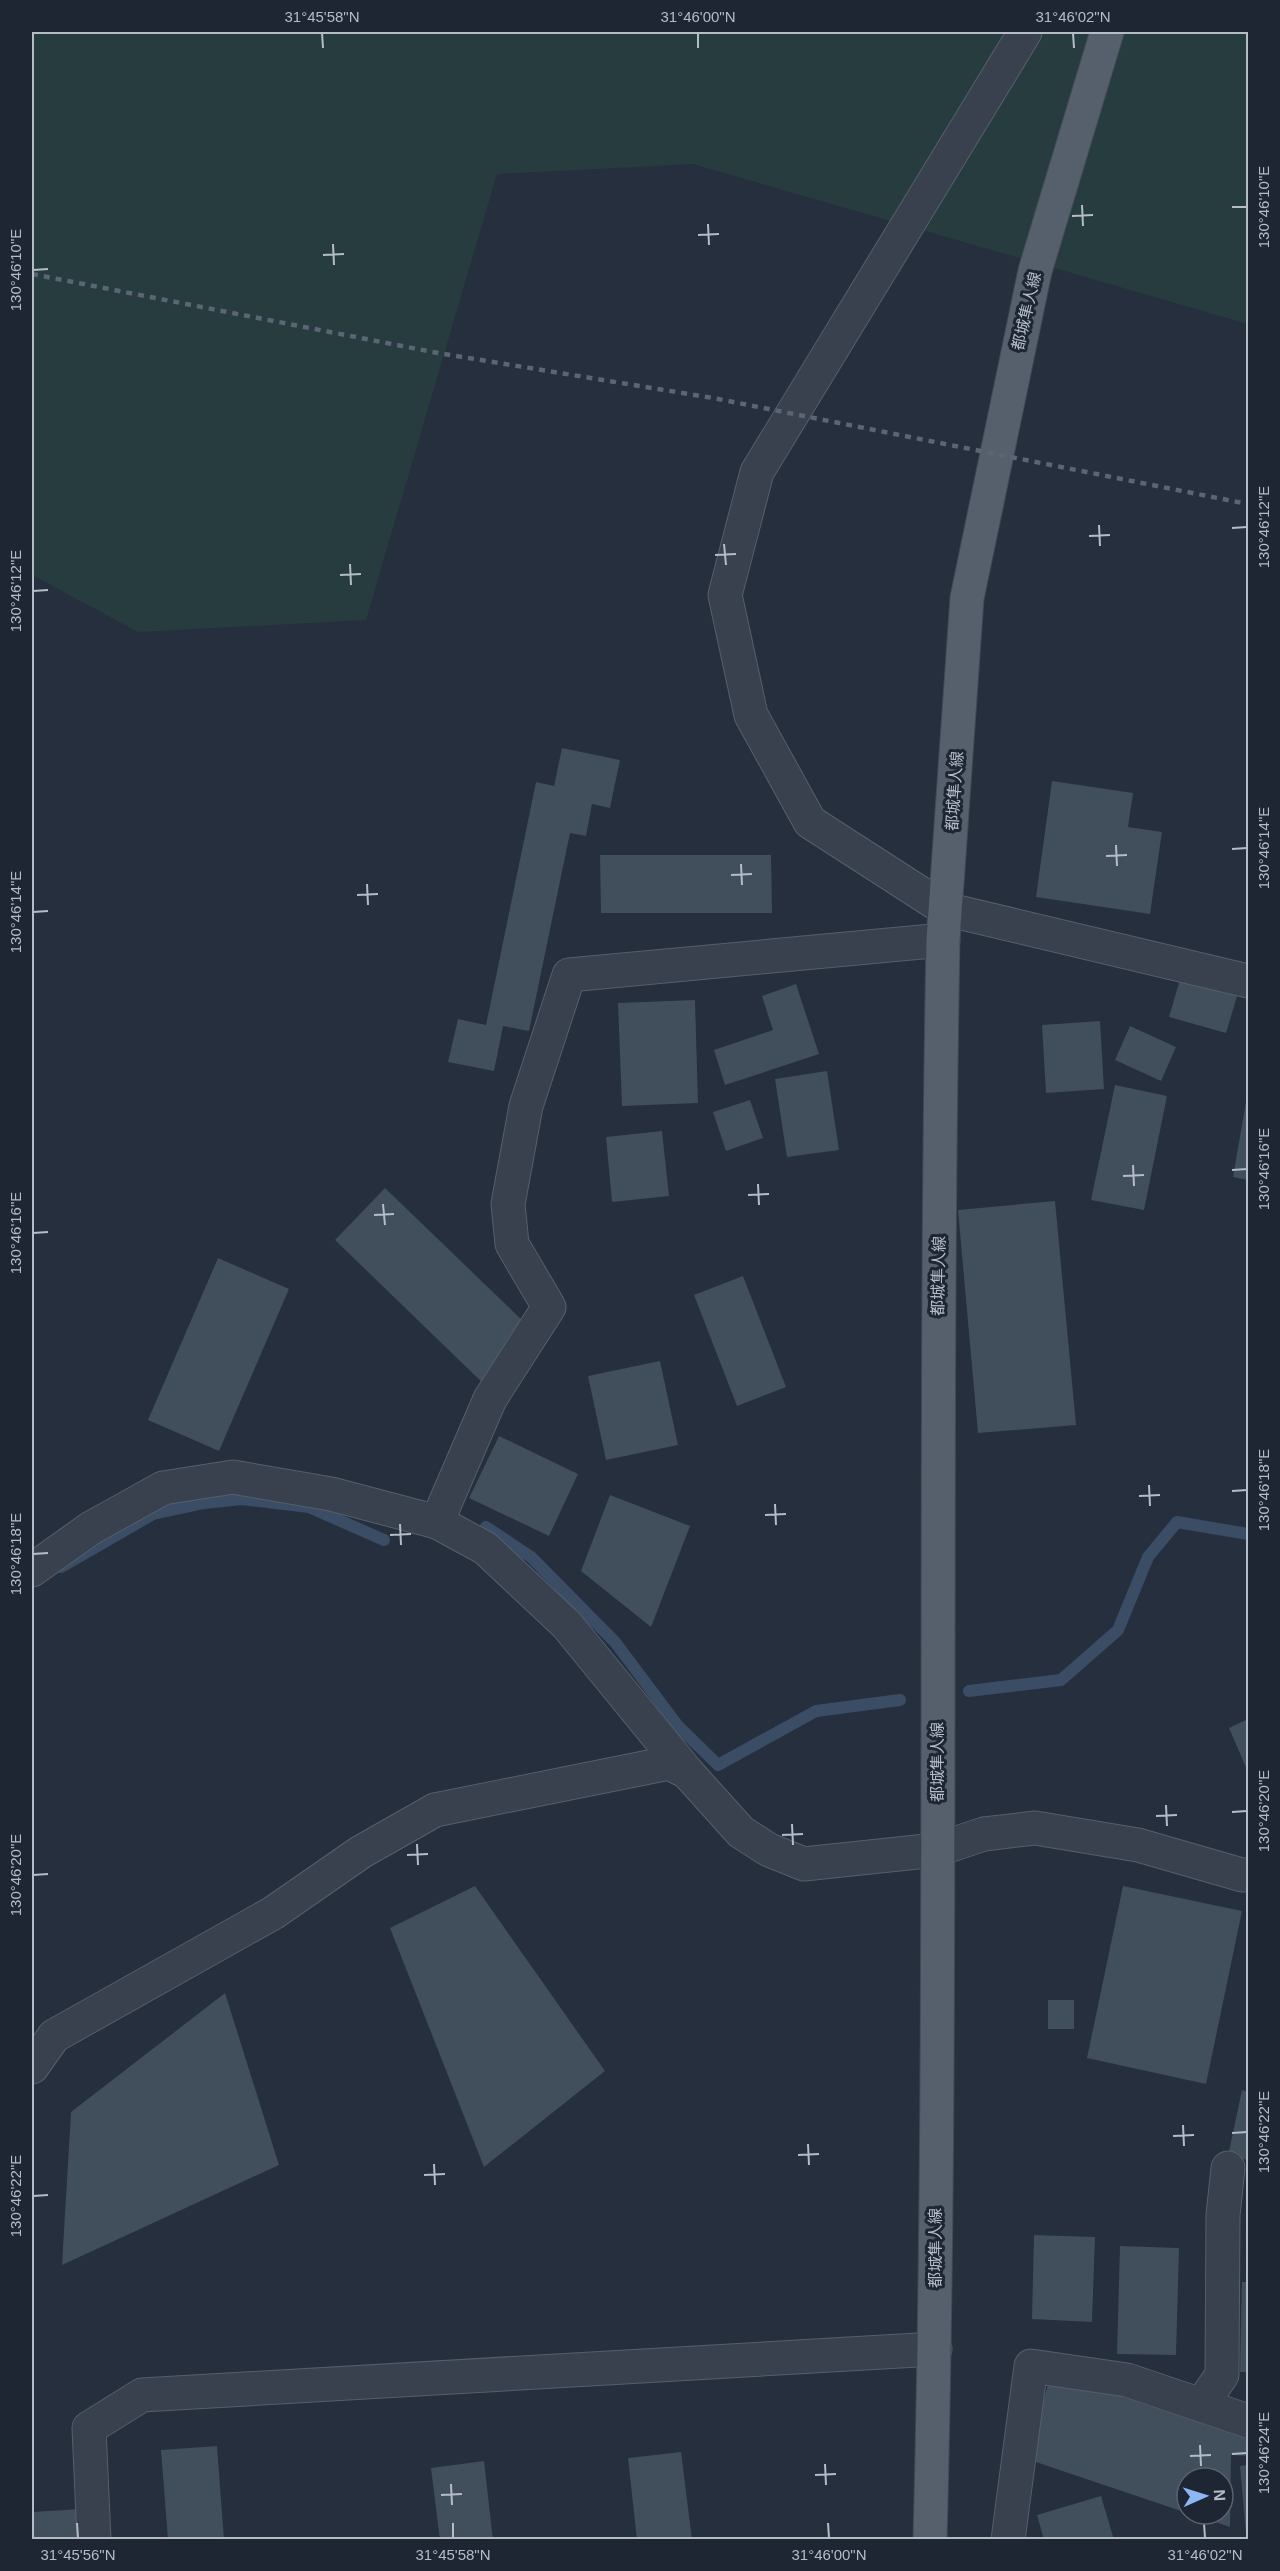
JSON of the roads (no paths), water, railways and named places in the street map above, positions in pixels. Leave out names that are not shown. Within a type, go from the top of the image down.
[{"type":"main road","name":"都城隼人線","points":[[930,2540],[935,2349],[937,1299],[944,925],[967,598],[1035,271],[1107,32]]},
{"type":"street","points":[[944,925],[810,822],[751,715],[725,595],[757,472],[1025,32]]},
{"type":"street","points":[[437,1522],[490,1400],[549,1307],[512,1244],[508,1204],[526,1106],[569,975],[944,925],[1248,981]]},
{"type":"street","points":[[32,1570],[91,1528],[163,1488],[233,1477],[331,1494],[437,1522],[485,1548],[567,1625],[687,1772],[741,1832],[770,1850],[804,1864],[936,1850],[984,1834],[1035,1828],[1138,1845],[1248,1875]]},
{"type":"street","points":[[32,2067],[54,2036],[273,1913],[361,1852],[435,1809],[669,1763],[687,1772]]},
{"type":"street","points":[[1201,2405],[1222,2375],[1236,2216],[1228,2168]]},
{"type":"street","points":[[94,2540],[89,2428],[142,2395],[935,2349]]},
{"type":"street","points":[[1008,2540],[1031,2366],[1127,2380],[1248,2421]]},
{"type":"waterway","points":[[61,1567],[153,1514],[204,1503],[242,1499],[309,1507],[384,1540]]},
{"type":"waterway","points":[[969,1691],[1061,1680],[1118,1630],[1148,1557],[1177,1522],[1248,1534]]},
{"type":"waterway","points":[[486,1527],[531,1557],[615,1642],[678,1726],[718,1765],[816,1711],[900,1700]]},
{"type":"railway","points":[[32,274],[438,353],[713,398],[1248,504]]}]
